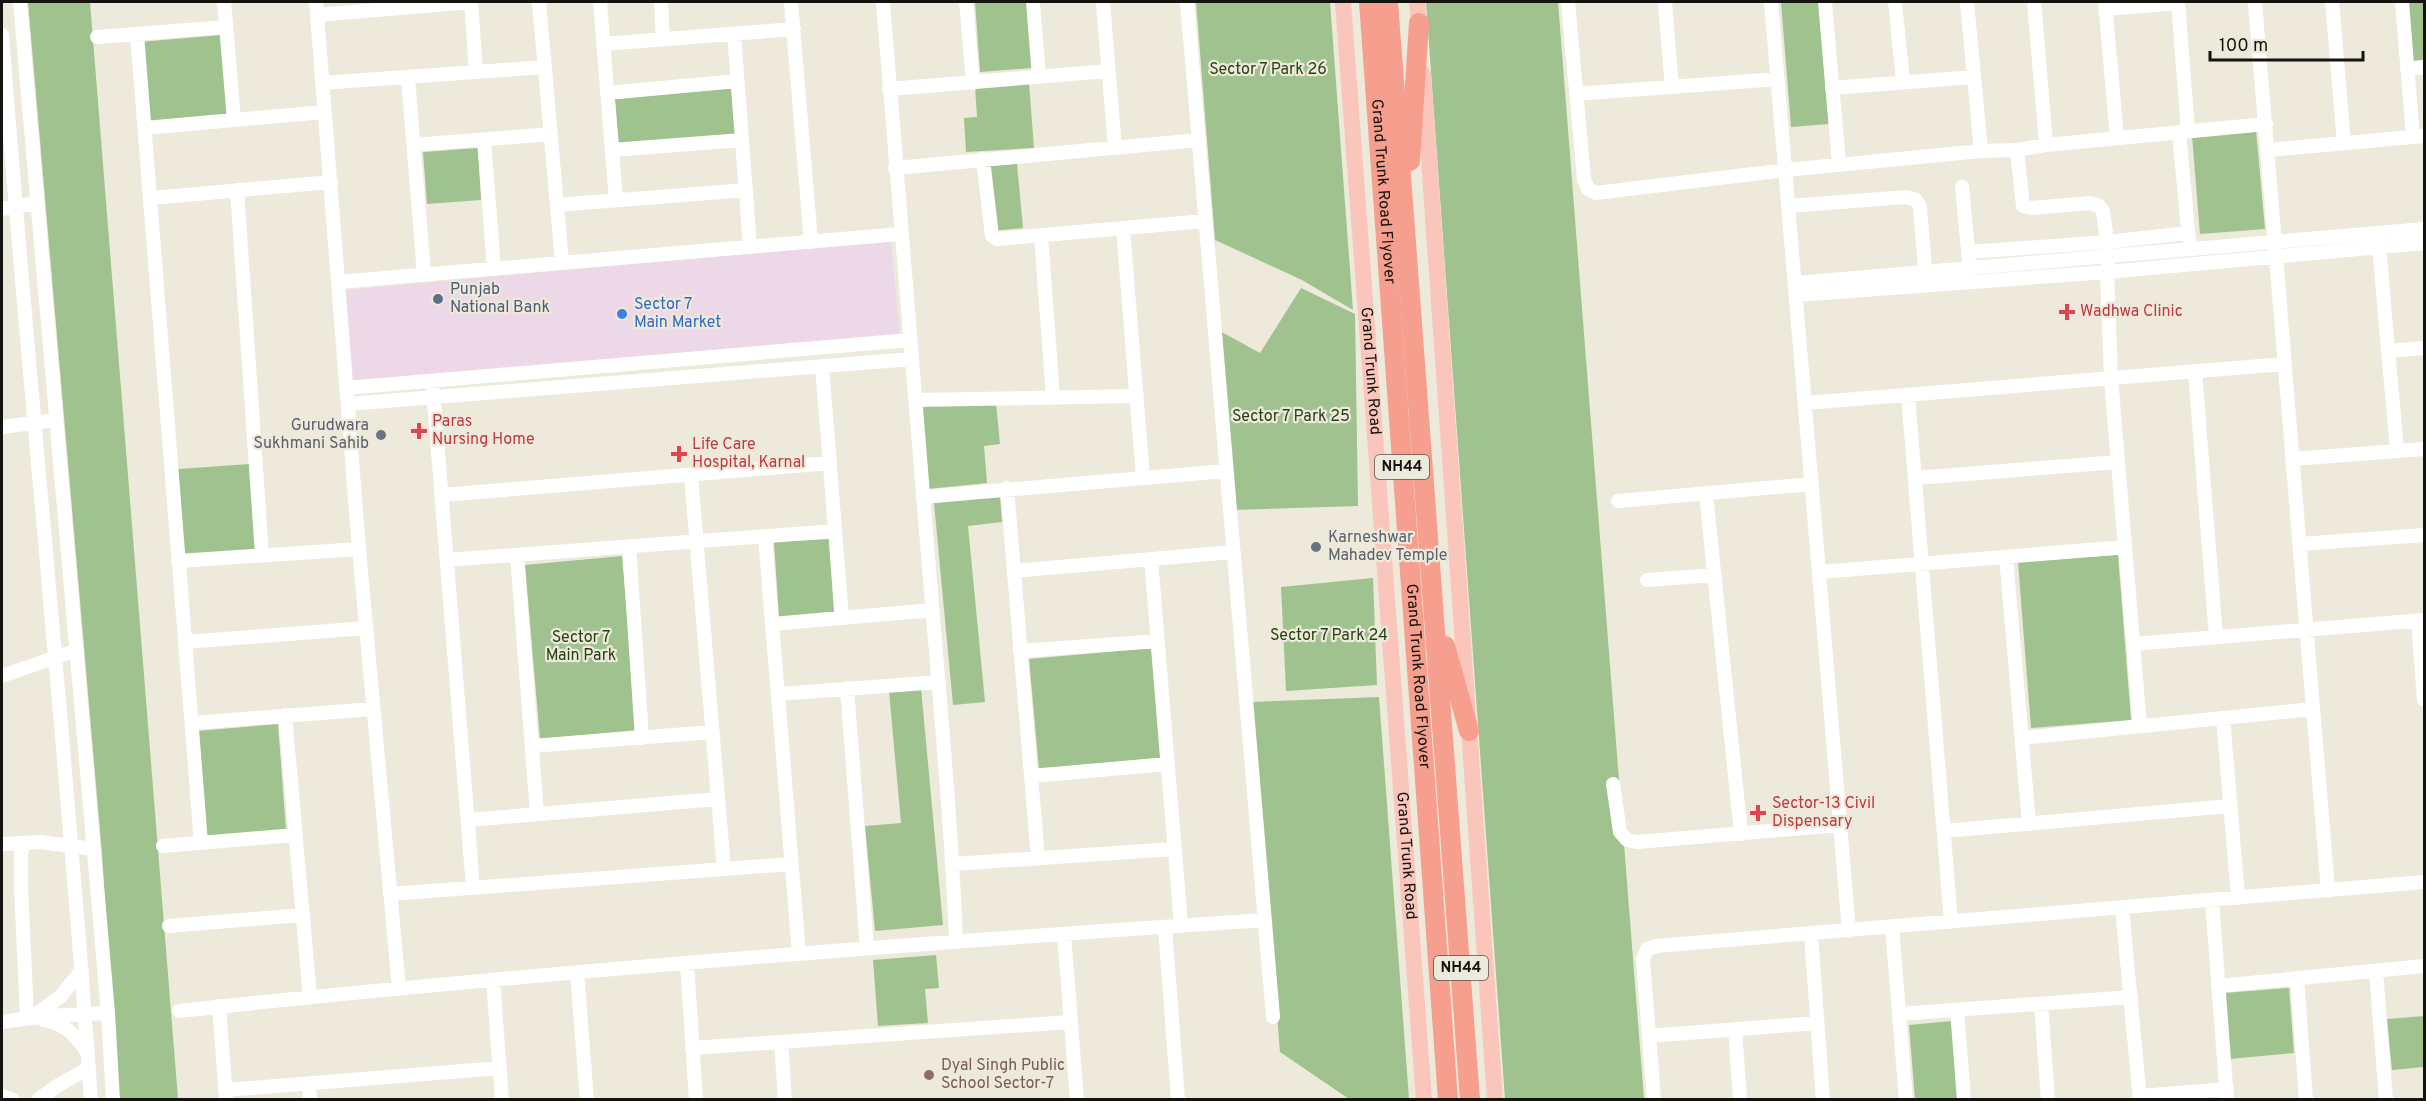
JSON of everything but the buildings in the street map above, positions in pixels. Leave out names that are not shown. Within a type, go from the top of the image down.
[{"type":"highway","points":[[1358,2],[1376,96]]},
{"type":"highway","name":"Grand Trunk Road Flyover","points":[[1369,2],[1448,1100]]},
{"type":"highway","name":"Grand Trunk Road Flyover","points":[[1388,2],[1402,200]]},
{"type":"highway","points":[[1402,200],[1409,175],[1419,23]]},
{"type":"highway","name":"NH44","points":[[1402,200],[1433,603]]},
{"type":"highway","points":[[1433,603],[1469,730]]},
{"type":"highway","name":"Grand Trunk Road Flyover","points":[[1433,603],[1470,1100]]},
{"type":"main road","name":"Grand Trunk Road","points":[[1343,2],[1424,1100]]},
{"type":"main road","points":[[1417,2],[1495,1100]]},
{"type":"street","points":[[20,2],[108,1013],[113,1100]]},
{"type":"street","points":[[224,2],[234,120]]},
{"type":"street","points":[[399,989],[359,549],[316,8],[471,2],[476,72]]},
{"type":"street","points":[[539,2],[562,263]]},
{"type":"street","points":[[600,2],[616,200]]},
{"type":"street","points":[[661,2],[663,39]]},
{"type":"street","points":[[791,2],[811,242]]},
{"type":"street","points":[[883,2],[900,234],[939,682],[953,864],[956,941]]},
{"type":"street","points":[[966,2],[973,83]]},
{"type":"street","points":[[1033,2],[1039,77]]},
{"type":"street","points":[[1103,2],[1115,147]]},
{"type":"street","points":[[1187,2],[1273,1017]]},
{"type":"street","points":[[1568,2],[1584,179],[1588,189],[1596,193],[1786,170],[1981,151],[2017,150],[2046,145],[2266,124]]},
{"type":"street","points":[[1665,2],[1672,87]]},
{"type":"street","points":[[1771,2],[1849,931]]},
{"type":"street","points":[[1825,2],[1839,165]]},
{"type":"street","points":[[1895,2],[1903,82]]},
{"type":"street","points":[[1967,2],[1981,151]]},
{"type":"street","points":[[2034,2],[2046,145]]},
{"type":"street","points":[[2117,138],[2106,5],[2178,2],[2190,249]]},
{"type":"street","points":[[2255,2],[2328,891]]},
{"type":"street","points":[[2332,2],[2344,143]]},
{"type":"street","points":[[2268,150],[2419,136],[2407,69],[2402,2]]},
{"type":"street","points":[[98,38],[226,27]]},
{"type":"street","points":[[603,44],[794,29]]},
{"type":"street","points":[[137,34],[201,843]]},
{"type":"street","points":[[734,34],[750,247]]},
{"type":"street","points":[[2,35],[8,208],[34,424],[56,657],[91,1100]]},
{"type":"street","points":[[322,83],[545,67]]},
{"type":"street","points":[[2407,69],[2424,67]]},
{"type":"street","points":[[889,89],[1108,71]]},
{"type":"street","points":[[408,77],[424,275]]},
{"type":"street","points":[[1832,88],[1974,77]]},
{"type":"street","points":[[1576,94],[1778,79]]},
{"type":"street","points":[[607,93],[737,81]]},
{"type":"street","points":[[145,128],[324,112]]},
{"type":"street","points":[[414,145],[551,135]]},
{"type":"street","points":[[484,140],[494,269]]},
{"type":"street","points":[[612,150],[742,140]]},
{"type":"street","points":[[895,168],[1198,140]]},
{"type":"street","points":[[2017,150],[2023,206],[2032,208],[2090,203],[2099,206],[2103,211],[2109,256],[2107,272],[2111,378],[2140,726]]},
{"type":"street","points":[[983,159],[994,238],[1205,221]]},
{"type":"street","points":[[151,198],[331,182]]},
{"type":"street","points":[[1962,187],[1970,268]]},
{"type":"street","points":[[237,190],[262,555]]},
{"type":"street","points":[[557,205],[746,190]]},
{"type":"street","points":[[1789,206],[1906,197],[1916,200],[1920,207],[1926,278]]},
{"type":"street","points":[[8,208],[37,203]]},
{"type":"street","points":[[1123,229],[1143,478]]},
{"type":"street","points":[[1796,289],[1926,278],[2107,272],[2424,229]]},
{"type":"street","points":[[1969,252],[2107,242],[2188,233]]},
{"type":"street","points":[[338,282],[900,234]]},
{"type":"street","points":[[1041,236],[1053,397]]},
{"type":"street","points":[[1926,278],[1970,268],[2190,249],[2379,247],[2424,243]]},
{"type":"street","points":[[2379,247],[2397,451]]},
{"type":"street","points":[[346,388],[910,340]]},
{"type":"street","points":[[2388,351],[2424,348]]},
{"type":"street","points":[[717,357],[718,374]]},
{"type":"street","points":[[348,404],[912,360]]},
{"type":"street","points":[[1806,403],[2285,364]]},
{"type":"street","points":[[822,366],[842,618]]},
{"type":"street","points":[[567,370],[567,386]]},
{"type":"street","points":[[2195,372],[2216,637]]},
{"type":"street","points":[[433,381],[474,888]]},
{"type":"street","points":[[1908,395],[1951,922]]},
{"type":"street","points":[[916,400],[1137,396]]},
{"type":"street","points":[[2,427],[56,420]]},
{"type":"street","points":[[2293,459],[2424,449]]},
{"type":"street","points":[[1915,478],[2118,462]]},
{"type":"street","points":[[442,495],[830,463]]},
{"type":"street","points":[[922,497],[1226,471]]},
{"type":"street","points":[[691,475],[724,869]]},
{"type":"street","points":[[1618,501],[1812,484]]},
{"type":"street","points":[[1007,488],[1038,859]]},
{"type":"street","points":[[1706,494],[1741,834]]},
{"type":"street","points":[[447,560],[835,531]]},
{"type":"street","points":[[2300,544],[2424,535]]},
{"type":"street","points":[[765,536],[799,954]]},
{"type":"street","points":[[629,546],[642,738]]},
{"type":"street","points":[[1820,572],[2125,547]]},
{"type":"street","points":[[178,561],[359,549]]},
{"type":"street","points":[[1014,571],[1233,552]]},
{"type":"street","points":[[517,555],[537,814]]},
{"type":"street","points":[[2006,557],[2029,824]]},
{"type":"street","points":[[1151,559],[1181,926]]},
{"type":"street","points":[[1647,580],[1714,575]]},
{"type":"street","points":[[772,624],[932,610]]},
{"type":"street","points":[[2133,644],[2421,620],[2424,700]]},
{"type":"street","points":[[185,642],[366,628]]},
{"type":"street","points":[[1020,651],[1158,641]]},
{"type":"street","points":[[2,675],[77,650]]},
{"type":"street","points":[[778,694],[939,682]]},
{"type":"street","points":[[847,688],[867,948]]},
{"type":"street","points":[[192,723],[373,709]]},
{"type":"street","points":[[2022,738],[2313,709]]},
{"type":"street","points":[[285,715],[309,997]]},
{"type":"street","points":[[2223,718],[2238,898]]},
{"type":"street","points":[[532,746],[712,732]]},
{"type":"street","points":[[1031,776],[1168,764]]},
{"type":"street","points":[[1613,784],[1620,832],[1627,840],[1637,842],[1840,825]]},
{"type":"street","points":[[468,820],[718,799]]},
{"type":"street","points":[[1944,831],[2230,806]]},
{"type":"street","points":[[163,846],[295,835]]},
{"type":"street","points":[[2,844],[24,843],[94,849]]},
{"type":"street","points":[[24,843],[21,854],[21,886],[30,1017]]},
{"type":"street","points":[[953,864],[1174,849]]},
{"type":"street","points":[[390,894],[791,864]]},
{"type":"street","points":[[1654,1100],[1643,959],[1647,949],[1656,946],[2424,882]]},
{"type":"street","points":[[2122,908],[2140,1098],[2227,1094],[2212,900]]},
{"type":"street","points":[[169,926],[303,915]]},
{"type":"street","points":[[179,1011],[687,963],[956,941],[1265,920]]},
{"type":"street","points":[[1165,927],[1179,1100]]},
{"type":"street","points":[[1892,927],[1906,1100]]},
{"type":"street","points":[[1064,934],[1077,1100]]},
{"type":"street","points":[[1811,934],[1823,1100]]},
{"type":"street","points":[[687,963],[696,1100]]},
{"type":"street","points":[[2218,986],[2424,966]]},
{"type":"street","points":[[30,1017],[60,997],[82,970]]},
{"type":"street","points":[[2376,971],[2386,1100]]},
{"type":"street","points":[[577,973],[587,1100]]},
{"type":"street","points":[[2297,978],[2306,1100]]},
{"type":"street","points":[[493,980],[502,1100]]},
{"type":"street","points":[[1899,1014],[2131,997]]},
{"type":"street","points":[[2041,1004],[2048,1100]]},
{"type":"street","points":[[219,1006],[226,1095],[309,1083],[500,1068]]},
{"type":"street","points":[[1957,1010],[1964,1100]]},
{"type":"street","points":[[2,1022],[30,1017],[108,1013]]},
{"type":"street","points":[[30,1017],[64,1026],[75,1035],[88,1061]]},
{"type":"street","points":[[692,1048],[1070,1022]]},
{"type":"street","points":[[1649,1036],[1817,1023]]},
{"type":"street","points":[[1735,1029],[1740,1100]]},
{"type":"street","points":[[781,1042],[785,1100]]},
{"type":"street","points":[[38,1100],[88,1061]]},
{"type":"street","points":[[309,1083],[310,1100]]},
{"type":"street","points":[[2,1096],[13,1100]]},
{"type":"shaded area","name":"Sector 7 Main Market","points":[[891,241],[900,338],[352,381],[344,290]]},
{"type":"green space","points":[[28,2],[90,2],[178,1099],[118,1099],[102,854]]},
{"type":"green space","points":[[975,2],[1027,2],[1032,68],[980,72]]},
{"type":"green space","name":"Sector 7 Park 26","points":[[1196,2],[1330,2],[1353,310],[1302,280],[1215,240]]},
{"type":"green space","points":[[1426,2],[1558,2],[1644,1099],[1505,1099]]},
{"type":"green space","points":[[1781,2],[1819,2],[1829,124],[1791,127]]},
{"type":"green space","points":[[2408,2],[2424,2],[2424,60],[2413,61]]},
{"type":"green space","points":[[221,35],[227,116],[147,122],[140,42]]},
{"type":"green space","points":[[1029,83],[1034,148],[966,152],[964,118],[977,117],[975,87]]},
{"type":"green space","points":[[732,88],[736,135],[619,145],[615,99]]},
{"type":"green space","points":[[2256,130],[2265,229],[2200,234],[2192,136]]},
{"type":"green space","points":[[478,148],[481,200],[427,204],[423,152]]},
{"type":"green space","points":[[1017,164],[1023,228],[992,231],[986,166]]},
{"type":"green space","name":"Sector 7 Park 25","points":[[1301,288],[1355,314],[1358,506],[1235,510],[1218,330],[1260,353]]},
{"type":"green space","points":[[996,403],[1000,444],[984,446],[987,483],[928,489],[921,404]]},
{"type":"green space","points":[[250,464],[256,550],[184,555],[178,469]]},
{"type":"green space","points":[[1000,496],[1002,522],[968,526],[985,702],[953,705],[934,503]]},
{"type":"green space","points":[[829,539],[834,613],[779,617],[774,542]]},
{"type":"green space","points":[[2118,555],[2131,720],[2031,728],[2018,562]]},
{"type":"green space","name":"Sector 7 Main Park","points":[[622,556],[637,730],[540,739],[525,565]]},
{"type":"green space","name":"Sector 7 Park 24","points":[[1373,578],[1377,685],[1286,691],[1281,587]]},
{"type":"green space","points":[[1151,648],[1160,758],[1039,769],[1029,659]]},
{"type":"green space","points":[[921,688],[943,925],[875,931],[865,826],[901,823],[889,691]]},
{"type":"green space","points":[[1379,697],[1409,1099],[1349,1099],[1280,1052],[1252,702]]},
{"type":"green space","points":[[278,724],[286,830],[205,836],[197,731]]},
{"type":"green space","points":[[936,955],[939,988],[925,989],[928,1023],[878,1026],[873,960]]},
{"type":"green space","points":[[2289,988],[2294,1053],[2230,1059],[2224,993]]},
{"type":"green space","points":[[2424,1016],[2424,1067],[2392,1070],[2387,1019]]},
{"type":"green space","points":[[1952,1021],[1958,1099],[1915,1099],[1909,1025]]},
{"type":"place","name":"Punjab National Bank","points":[[438,299]]},
{"type":"place","name":"Wadhwa Clinic","points":[[2067,312]]},
{"type":"place","name":"Sector 7 Main Market","points":[[622,314]]},
{"type":"place","name":"Paras Nursing Home","points":[[419,431]]},
{"type":"place","name":"Gurudwara Sukhmani Sahib","points":[[381,435]]},
{"type":"place","name":"Life Care Hospital, Karnal","points":[[679,454]]},
{"type":"place","name":"Karneshwar Mahadev Temple","points":[[1316,547]]},
{"type":"place","name":"Sector-13 Civil Dispensary","points":[[1758,813]]},
{"type":"place","name":"Dyal Singh Public School Sector-7","points":[[929,1075]]}]
